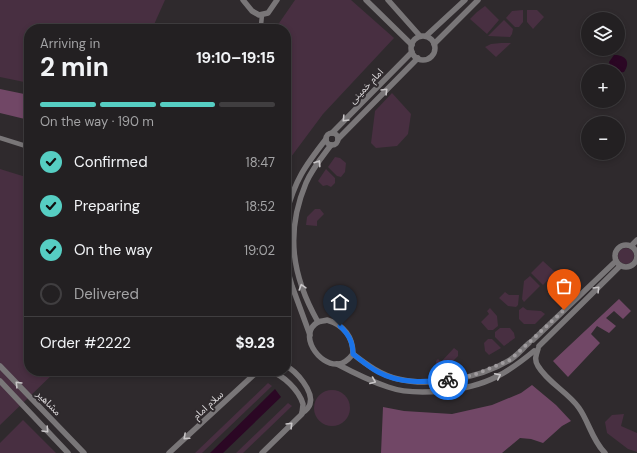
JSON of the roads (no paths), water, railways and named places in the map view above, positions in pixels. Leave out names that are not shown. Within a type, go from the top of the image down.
[{"type":"street","points":[[243,0],[252,11],[258,15],[268,13],[278,0]]},
{"type":"street","points":[[366,0],[412,48],[418,58],[425,59],[432,55],[434,44],[478,0]]},
{"type":"street","points":[[388,0],[423,36],[429,38],[434,44]]},
{"type":"street","points":[[412,48],[415,39],[423,36],[465,0]]},
{"type":"street","points":[[261,24],[262,15]]},
{"type":"street","name":"امام خمینی","points":[[332,133],[412,48]]},
{"type":"street","name":"امام خمینی","points":[[338,139],[418,58]]},
{"type":"street","points":[[291,196],[297,179],[328,135],[332,133],[337,136],[338,139],[336,143],[331,145],[318,162],[306,182],[294,223],[293,242],[296,268],[305,295],[318,322]]},
{"type":"street","points":[[0,138],[24,145]]},
{"type":"street","points":[[326,139],[331,145]]},
{"type":"street","points":[[631,246],[637,240]]},
{"type":"street","points":[[624,245],[631,246],[636,251],[637,255],[634,264],[627,267],[618,263],[615,254],[618,248],[624,245]]},
{"type":"street","points":[[353,354],[378,372],[397,379],[415,382],[454,379],[474,375],[510,360],[618,263]]},
{"type":"street","points":[[291,282],[310,335],[311,345],[317,354],[328,363],[337,364],[389,388],[408,392],[429,392],[451,390],[495,378],[516,366],[537,349],[618,263]]},
{"type":"street","points":[[310,335],[313,327],[318,322],[327,320],[340,326],[350,338],[353,346],[353,354],[347,361],[337,364]]},
{"type":"street","points":[[531,341],[529,348],[537,349]]},
{"type":"street","points":[[531,341],[538,341],[535,358],[537,365],[550,380],[578,406],[585,417],[593,437],[605,453]]},
{"type":"street","name":"مشاهیر","points":[[0,366],[84,453]]},
{"type":"street","points":[[262,453],[310,406],[311,402],[309,393],[298,375],[291,370]]},
{"type":"street","name":"سلام امام","points":[[169,453],[253,376]]},
{"type":"street","points":[[281,376],[293,388],[303,405],[302,414]]},
{"type":"street","name":"مشاهیر","points":[[0,381],[68,453]]},
{"type":"street","points":[[60,445],[68,437]]}]
